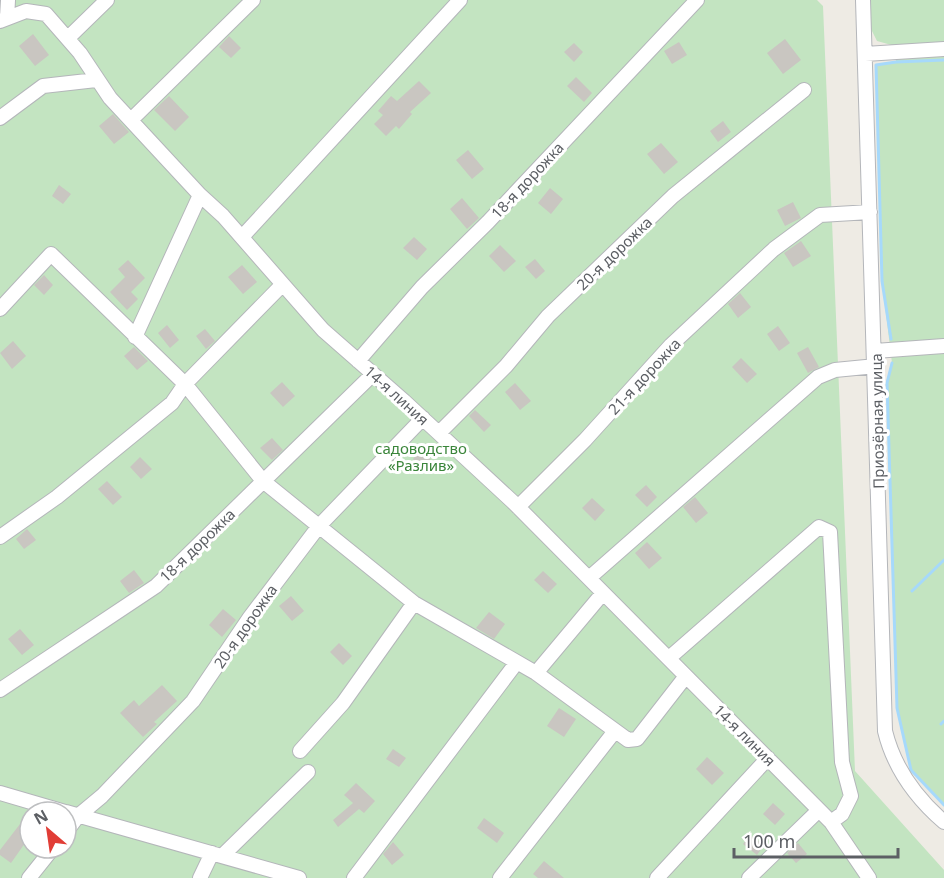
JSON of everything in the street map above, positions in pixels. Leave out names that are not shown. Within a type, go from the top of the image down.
[{"type":"street","points":[[3,20],[8,0]]},
{"type":"street","points":[[68,38],[107,0]]},
{"type":"street","points":[[132,120],[253,0]]},
{"type":"street","points":[[242,237],[460,0]]},
{"type":"street","name":"18-я дорожка","points":[[358,361],[422,286],[488,222],[697,0]]},
{"type":"street","name":"Приозёрная улица","points":[[863,0],[876,366],[885,731],[891,755],[900,775],[944,822]]},
{"type":"street","name":"14-я линия","points":[[3,20],[26,11],[46,14],[68,38],[96,80],[200,195],[242,237],[323,330],[423,418],[518,507],[669,658],[831,822],[869,878]]},
{"type":"street","points":[[865,54],[944,50]]},
{"type":"street","points":[[0,118],[43,86],[96,80]]},
{"type":"street","name":"20-я дорожка","points":[[439,433],[506,366],[548,316],[673,196],[804,90]]},
{"type":"street","points":[[135,338],[200,195]]},
{"type":"street","name":"21-я дорожка","points":[[518,507],[585,440],[671,345],[774,249],[820,215],[870,212]]},
{"type":"street","points":[[0,309],[51,254],[184,384],[263,481],[414,603],[536,673],[628,740],[637,739],[686,676]]},
{"type":"street","points":[[0,537],[57,497],[172,404],[184,384],[282,285]]},
{"type":"street","points":[[875,351],[944,346]]},
{"type":"street","points":[[589,578],[818,377],[835,370],[876,366]]},
{"type":"street","name":"18-я дорожка","points":[[0,690],[156,586],[374,374]]},
{"type":"street","name":"20-я дорожка","points":[[78,809],[102,796],[193,701],[250,617],[319,526],[423,418]]},
{"type":"street","points":[[669,658],[819,527],[830,532],[842,762],[852,796],[842,814],[831,822]]},
{"type":"street","points":[[536,673],[603,593]]},
{"type":"street","points":[[300,751],[343,703],[414,603]]},
{"type":"street","points":[[354,878],[517,662]]},
{"type":"street","points":[[500,878],[615,731]]},
{"type":"street","points":[[657,878],[768,758]]},
{"type":"street","points":[[200,878],[217,855],[308,772]]},
{"type":"street","points":[[0,793],[24,800]]},
{"type":"street","points":[[748,878],[819,810]]},
{"type":"street","points":[[78,815],[299,878]]},
{"type":"street","points":[[30,878],[44,860]]},
{"type":"green space","name":"садоводство «Разлив»","points":[[0,0],[817,0],[823,6],[855,771],[944,870],[944,878],[0,878]]},
{"type":"green space","points":[[871,0],[944,0],[944,805],[911,770],[897,708],[887,383],[892,363],[882,281],[876,65],[896,61],[895,46],[877,41],[870,27]]},
{"type":"building","points":[[33,34],[49,55],[35,66],[19,46]]},
{"type":"building","points":[[229,36],[241,48],[231,58],[219,47]]},
{"type":"building","points":[[785,39],[801,60],[783,74],[767,53]]},
{"type":"building","points":[[679,42],[687,55],[672,64],[664,51]]},
{"type":"building","points":[[574,43],[583,52],[574,62],[564,52]]},
{"type":"building","points":[[576,77],[592,93],[584,102],[567,86]]},
{"type":"building","points":[[419,81],[431,93],[410,112],[412,114],[399,129],[396,126],[386,136],[374,124],[383,115],[378,111],[391,96],[397,101]]},
{"type":"building","points":[[169,96],[189,117],[175,131],[154,110]]},
{"type":"building","points":[[113,114],[129,132],[114,144],[99,126]]},
{"type":"building","points":[[723,121],[731,132],[718,142],[710,131]]},
{"type":"building","points":[[661,143],[678,162],[664,174],[647,154]]},
{"type":"building","points":[[468,150],[484,169],[472,179],[456,160]]},
{"type":"building","points":[[59,185],[71,194],[63,204],[52,196]]},
{"type":"building","points":[[550,188],[563,199],[551,214],[538,203]]},
{"type":"building","points":[[462,198],[479,218],[467,229],[450,209]]},
{"type":"building","points":[[793,202],[801,218],[785,226],[777,210]]},
{"type":"building","points":[[414,237],[427,249],[417,260],[403,248]]},
{"type":"building","points":[[801,241],[811,256],[793,267],[784,253]]},
{"type":"building","points":[[500,245],[516,261],[504,272],[489,256]]},
{"type":"building","points":[[535,259],[545,271],[536,279],[525,267]]},
{"type":"building","points":[[128,260],[145,278],[131,292],[138,299],[127,310],[110,292],[125,277],[118,269]]},
{"type":"building","points":[[242,265],[257,282],[243,294],[228,277]]},
{"type":"building","points":[[44,275],[53,285],[44,295],[34,285]]},
{"type":"building","points":[[740,293],[751,307],[738,318],[728,304]]},
{"type":"building","points":[[167,325],[179,340],[170,348],[158,333]]},
{"type":"building","points":[[778,326],[790,343],[779,351],[767,334]]},
{"type":"building","points":[[205,329],[215,341],[206,349],[196,336]]},
{"type":"building","points":[[13,341],[26,356],[12,369],[0,353]]},
{"type":"building","points":[[134,347],[148,361],[137,370],[124,356]]},
{"type":"building","points":[[808,347],[819,367],[808,373],[797,353]]},
{"type":"building","points":[[741,358],[757,374],[747,383],[732,367]]},
{"type":"building","points":[[282,382],[295,396],[283,407],[270,393]]},
{"type":"building","points":[[515,383],[531,401],[520,410],[505,392]]},
{"type":"building","points":[[475,410],[491,425],[484,432],[469,416]]},
{"type":"building","points":[[272,438],[283,450],[272,460],[260,448]]},
{"type":"building","points":[[421,450],[434,463],[426,472],[413,459]]},
{"type":"building","points":[[140,457],[152,469],[141,479],[130,467]]},
{"type":"building","points":[[107,481],[122,497],[113,505],[98,489]]},
{"type":"building","points":[[646,485],[657,497],[647,507],[635,495]]},
{"type":"building","points":[[695,497],[708,513],[696,523],[683,507]]},
{"type":"building","points":[[592,498],[605,510],[595,521],[582,508]]},
{"type":"building","points":[[27,529],[36,540],[24,549],[16,539]]},
{"type":"building","points":[[647,542],[662,558],[649,569],[635,553]]},
{"type":"building","points":[[134,570],[144,583],[129,593],[120,581]]},
{"type":"building","points":[[543,571],[557,584],[548,593],[534,580]]},
{"type":"building","points":[[291,596],[304,611],[292,621],[279,606]]},
{"type":"building","points":[[223,609],[236,620],[222,637],[209,625]]},
{"type":"building","points":[[489,612],[505,624],[494,639],[476,628]]},
{"type":"building","points":[[20,629],[34,645],[22,655],[8,639]]},
{"type":"building","points":[[339,643],[352,656],[343,665],[330,652]]},
{"type":"building","points":[[162,685],[177,701],[154,722],[157,724],[143,737],[120,713],[134,700],[139,706]]},
{"type":"building","points":[[559,708],[576,719],[564,737],[547,726]]},
{"type":"building","points":[[393,749],[406,758],[399,767],[386,759]]},
{"type":"building","points":[[707,757],[724,773],[712,785],[696,769]]},
{"type":"building","points":[[356,783],[375,801],[364,813],[359,809],[338,827],[333,820],[353,803],[344,795]]},
{"type":"building","points":[[773,803],[785,814],[775,825],[763,814]]},
{"type":"building","points":[[484,818],[504,833],[497,843],[477,828]]},
{"type":"building","points":[[18,827],[18,853],[11,863],[0,855],[0,850]]},
{"type":"building","points":[[750,835],[764,845],[757,855],[743,844]]},
{"type":"building","points":[[393,842],[404,855],[392,865],[383,854]]},
{"type":"building","points":[[798,843],[807,854],[796,863],[787,853]]},
{"type":"building","points":[[544,861],[564,878],[538,878],[533,874]]},
{"type":"waterway","points":[[891,339],[882,281],[876,65],[944,60]]},
{"type":"waterway","points":[[892,363],[887,383],[897,708],[911,770],[944,805]]},
{"type":"waterway","points":[[912,591],[944,560]]},
{"type":"waterway","points":[[941,724],[944,721]]}]
